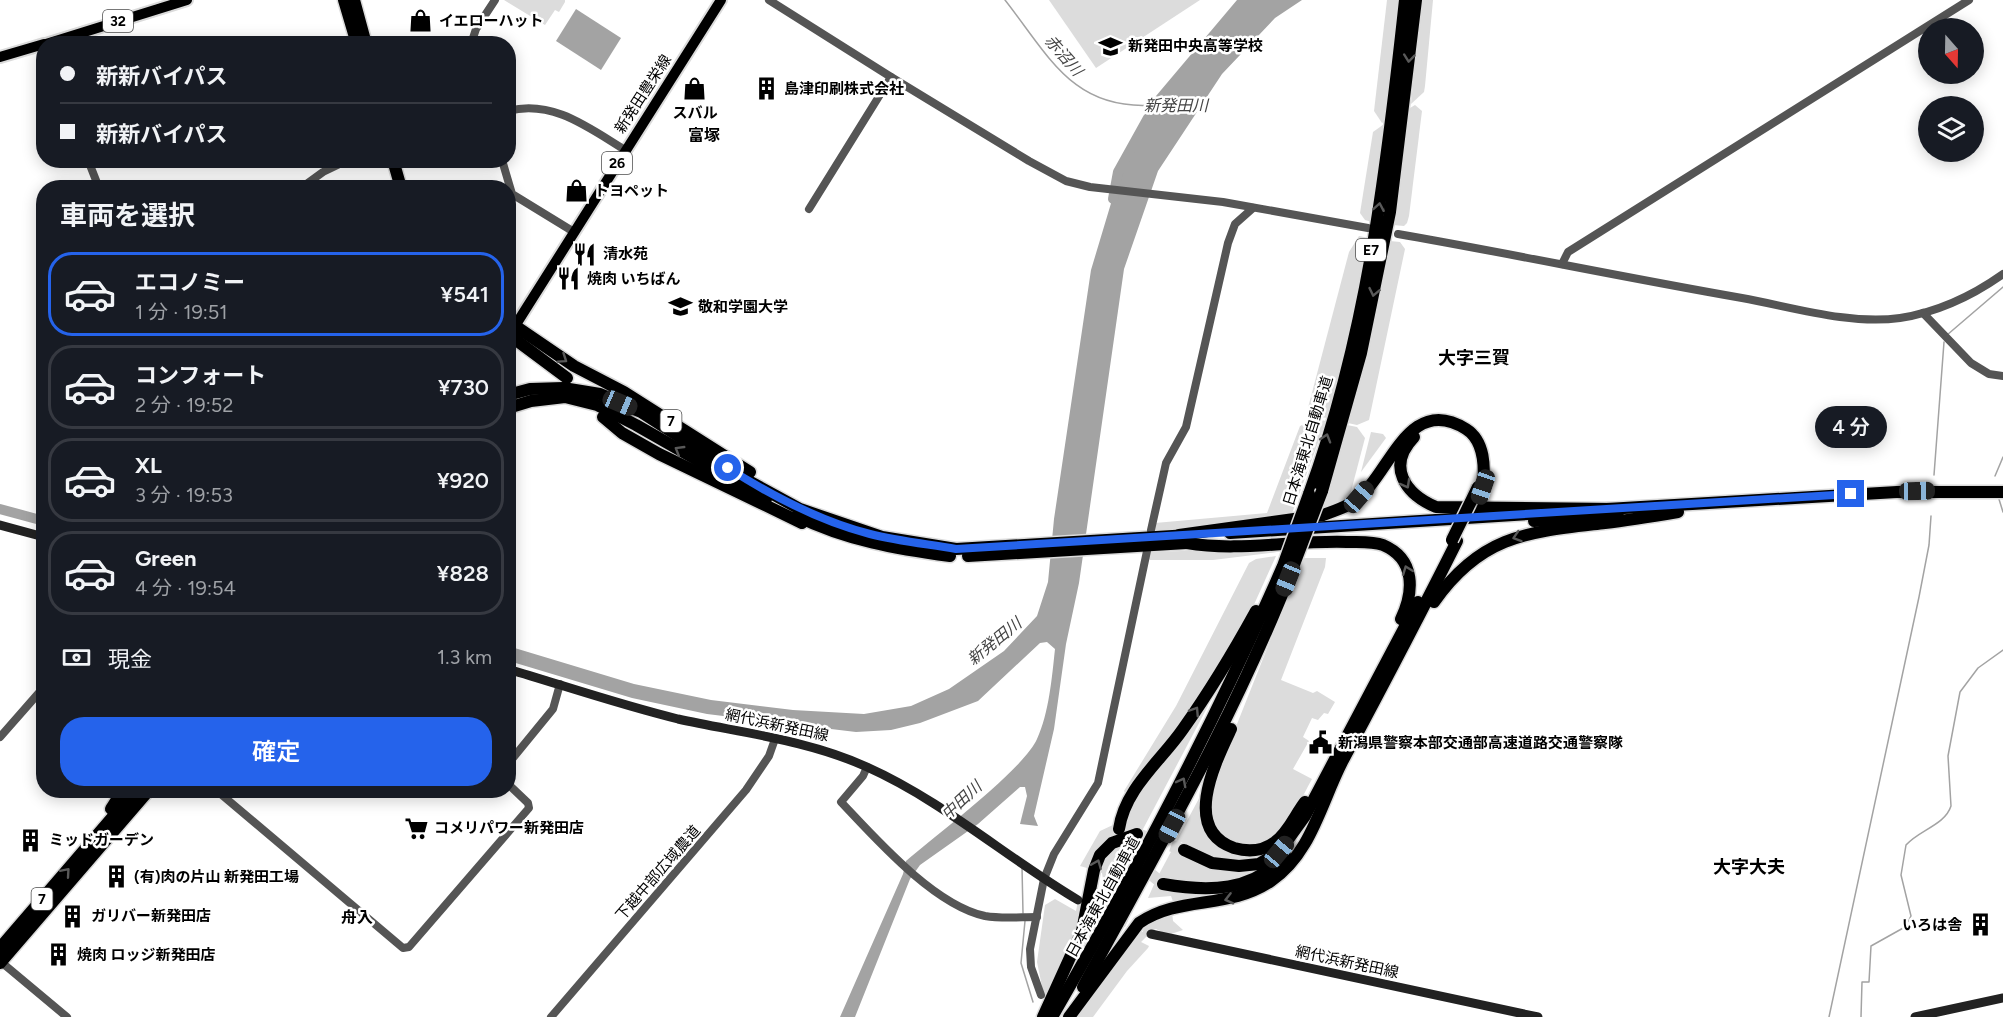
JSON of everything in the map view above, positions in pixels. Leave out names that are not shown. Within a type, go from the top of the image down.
[{"type":"highway","points":[[344,0],[355,36]]},
{"type":"highway","points":[[354,0],[364,36]]},
{"type":"highway","name":"日本海東北自動車道","points":[[1068,1017],[1200,773],[1284,591],[1285,567],[1290,545],[1309,494],[1351,346],[1376,227],[1390,134],[1405,0]]},
{"type":"highway","name":"日本海東北自動車道","points":[[1052,1017],[1128,886],[1189,768],[1322,491],[1361,353],[1390,213],[1416,0]]},
{"type":"highway","name":"7","points":[[516,335],[634,398],[824,524]]},
{"type":"highway","points":[[516,337],[567,378]]},
{"type":"highway","name":"7","points":[[516,395],[530,395],[563,388],[600,394],[641,412],[746,479],[824,524],[880,541],[956,553],[1898,492],[2003,492]]},
{"type":"highway","name":"7","points":[[516,403],[530,395]]},
{"type":"highway","name":"7","points":[[603,417],[622,433],[659,454],[796,522],[824,524]]},
{"type":"highway","points":[[1164,884],[1198,890],[1221,889],[1244,884],[1283,858],[1299,838],[1455,540],[1480,487],[1483,454],[1476,439],[1467,429],[1452,422],[1434,420],[1416,426],[1401,440],[1371,484],[1359,497],[1344,507],[1323,515],[1183,539]]},
{"type":"highway","points":[[1480,487],[1478,455],[1463,434],[1449,427],[1436,427],[1419,432],[1407,444],[1402,459],[1401,475],[1408,490],[1421,501],[1436,507],[1617,509]]},
{"type":"highway","name":"7","points":[[1183,539],[1898,500],[2003,500]]},
{"type":"highway","points":[[1389,667],[1449,581],[1470,561],[1493,546],[1520,535],[1558,528],[1678,512]]},
{"type":"highway","points":[[1183,539],[1206,546],[1303,542],[1382,545],[1397,555],[1408,567],[1412,587],[1389,667]]},
{"type":"highway","points":[[1119,829],[1122,812],[1136,787],[1182,731],[1285,567]]},
{"type":"highway","points":[[1284,591],[1263,651],[1208,783],[1207,816],[1214,831],[1233,848],[1251,851],[1267,847],[1280,838],[1325,786]]},
{"type":"highway","points":[[1184,850],[1212,863],[1239,866],[1259,864],[1279,852],[1293,836],[1325,786]]},
{"type":"highway","points":[[1068,1017],[1139,923],[1154,913],[1172,907],[1225,901],[1247,894],[1271,881],[1290,864],[1306,842],[1325,786]]},
{"type":"highway","name":"7","points":[[84,850],[118,798]]},
{"type":"highway","name":"7","points":[[0,948],[129,798]]},
{"type":"highway","name":"7","points":[[0,962],[142,798]]},
{"type":"highway","name":"7","points":[[79,873],[116,837],[151,798]]},
{"type":"highway","points":[[1043,1017],[1082,931],[1094,870],[1100,855],[1112,843],[1137,834]]},
{"type":"main road","name":"32","points":[[72,36],[187,0]]},
{"type":"main road","name":"新発田豊栄線","points":[[516,323],[721,0]]},
{"type":"main road","name":"32","points":[[0,57],[36,47]]},
{"type":"main road","points":[[0,525],[36,535]]},
{"type":"main road","name":"網代浜新発田線","points":[[516,671],[608,701],[825,749],[867,767],[952,816],[1078,900]]},
{"type":"main road","name":"網代浜新発田線","points":[[1151,934],[1538,1017]]},
{"type":"main road","points":[[1915,1017],[2003,998]]},
{"type":"street","points":[[474,36],[495,0]]},
{"type":"street","points":[[769,0],[891,77],[1051,173],[1084,186],[1159,194],[1368,228]]},
{"type":"street","points":[[1562,264],[1568,252],[1969,0]]},
{"type":"street","points":[[808,209],[891,77]]},
{"type":"street","points":[[516,109],[524,107],[550,110],[576,120],[626,150]]},
{"type":"street","points":[[312,180],[331,168]]},
{"type":"street","points":[[516,196],[574,231]]},
{"type":"street","points":[[1151,530],[1167,463],[1186,427],[1228,243],[1235,224],[1253,208]]},
{"type":"street","points":[[1398,234],[1840,315],[1898,318],[1923,313],[1961,300],[2003,274]]},
{"type":"street","points":[[1923,313],[1971,363],[1989,375],[2003,376]]},
{"type":"street","points":[[1041,995],[1031,967],[1030,949],[1044,879],[1054,854],[1098,783],[1147,551]]},
{"type":"street","points":[[516,754],[553,709],[560,684]]},
{"type":"street","points":[[0,737],[36,696]]},
{"type":"street","name":"下越中部広域農道","points":[[551,1017],[746,790],[769,756],[775,739]]},
{"type":"street","points":[[867,767],[863,776],[841,802],[907,868],[965,910],[987,916],[1037,917]]},
{"type":"street","points":[[225,798],[403,948],[409,947],[529,808],[528,803],[516,792]]},
{"type":"street","points":[[0,962],[67,1017]]},
{"type":"shaded area","points":[[504,0],[565,0],[565,2],[559,12],[555,10],[545,25]]},
{"type":"shaded area","points":[[1049,0],[1200,0],[1096,68]]},
{"type":"shaded area","points":[[1387,0],[1399,0],[1387,120],[1382,123],[1374,111]]},
{"type":"shaded area","points":[[1421,0],[1433,0],[1425,86],[1424,92],[1411,104]]},
{"type":"shaded area","points":[[1415,105],[1422,111],[1409,216],[1404,226],[1393,225],[1410,108]]},
{"type":"shaded area","points":[[1387,122],[1372,222],[1365,220],[1360,213],[1373,132]]},
{"type":"shaded area","points":[[1359,236],[1369,238],[1351,330],[1327,418],[1315,416],[1308,408],[1349,252]]},
{"type":"shaded area","points":[[1390,241],[1400,242],[1405,249],[1369,420],[1357,425],[1348,423],[1375,317]]},
{"type":"shaded area","points":[[1315,419],[1326,421],[1291,516],[1154,532],[1155,523],[1267,513],[1300,426]]},
{"type":"shaded area","points":[[1347,425],[1357,427],[1365,438],[1349,499],[1320,512]]},
{"type":"shaded area","points":[[1371,432],[1383,434],[1386,438],[1361,472]]},
{"type":"shaded area","points":[[1278,548],[1277,552],[1213,560],[1150,560],[1147,557],[1149,552]]},
{"type":"shaded area","points":[[1276,556],[1247,620],[1207,687],[1126,794],[1124,791],[1176,706],[1249,563],[1256,559]]},
{"type":"shaded area","points":[[1303,558],[1326,558],[1325,567],[1281,680],[1313,693],[1317,691],[1335,702],[1328,714],[1324,713],[1318,720],[1312,718],[1303,737],[1309,741],[1293,769],[1312,779],[1286,826],[1264,843],[1244,845],[1226,837],[1214,821],[1210,807],[1212,787]]},
{"type":"shaded area","points":[[1208,706],[1143,829],[1124,831],[1134,799],[1143,783],[1200,709]]},
{"type":"shaded area","points":[[1203,791],[1203,805],[1225,847],[1273,848],[1252,861],[1240,862],[1228,861],[1203,853],[1181,842],[1178,846],[1174,845]]},
{"type":"shaded area","points":[[1115,824],[1117,833],[1097,849],[1087,868],[1080,866],[1100,831]]},
{"type":"shaded area","points":[[1121,840],[1128,856],[1111,888],[1107,887],[1105,891],[1102,873],[1095,870],[1097,864]]},
{"type":"shaded area","points":[[1173,848],[1216,866],[1263,865],[1254,874],[1230,883],[1203,885],[1163,882],[1157,878]]},
{"type":"shaded area","points":[[1297,850],[1238,895],[1174,904],[1171,896],[1148,898],[1156,880],[1221,893]]},
{"type":"shaded area","points":[[1055,899],[1076,911],[1078,901],[1082,903],[1074,941],[1045,1001],[1037,962],[1045,905]]},
{"type":"shaded area","points":[[1172,912],[1173,921],[1183,930],[1168,935],[1156,929],[1150,932],[1139,928]]},
{"type":"shaded area","points":[[1137,929],[1148,935],[1141,942],[1149,946],[1148,948],[1127,971],[1093,1017],[1074,1017]]},
{"type":"water","name":"新発田川","points":[[1237,0],[1302,0],[1275,18],[1222,74],[1158,171],[1124,269],[1079,583],[1066,644],[1054,729],[1034,816],[1038,826],[1020,824],[1027,796],[1025,787],[1020,787],[978,824],[920,865],[910,879],[855,1017],[840,1017],[903,874],[906,861],[997,784],[1029,752],[1037,739],[1047,706],[1055,649],[1047,642],[1040,643],[978,701],[920,723],[891,730],[856,732],[707,714],[632,698],[516,663],[516,648],[634,684],[711,700],[793,710],[864,714],[911,706],[949,689],[1004,651],[1037,616],[1048,582],[1054,519],[1091,270],[1121,170],[1156,96]]},
{"type":"water","points":[[576,9],[621,38],[601,70],[556,41]]},
{"type":"waterway","name":"赤沼川","points":[[1005,0],[1050,59],[1066,76],[1083,89],[1103,99],[1126,105],[1154,105]]},
{"type":"waterway","name":"新発田川","points":[[1113,199],[1118,172],[1148,118]]},
{"type":"waterway","points":[[1947,335],[2003,287]]},
{"type":"waterway","points":[[1934,475],[1944,342]]},
{"type":"waterway","points":[[1995,476],[2003,457]]},
{"type":"waterway","points":[[1998,496],[2003,512]]},
{"type":"waterway","name":"新発田川","points":[[0,509],[36,519]]},
{"type":"waterway","points":[[1829,1017],[1919,597],[1929,545],[1931,516]]},
{"type":"waterway","points":[[1861,1017],[1862,982],[1869,982],[1871,946],[1905,927],[1911,916],[1901,875],[1906,845],[1938,823],[1948,813],[1951,806],[1948,756],[1960,692],[1978,668],[2003,650]]},
{"type":"waterway","points":[[1022,867],[1023,913]]},
{"type":"waterway","points":[[1025,921],[1021,963],[1033,1002]]},
{"type":"tunnel","points":[[1120,832],[1126,854],[1163,884]]},
{"type":"tunnel","points":[[1137,834],[1184,850]]},
{"type":"tunnel","points":[[1082,902],[1151,934]]},
{"type":"place","name":"イエローハット","points":[[421,21]]},
{"type":"place","name":"新発田中央高等学校","points":[[1110,46]]},
{"type":"place","name":"スバル","points":[[695,89]]},
{"type":"place","name":"島津印刷株式会社","points":[[766,89]]},
{"type":"place","name":"トヨペット","points":[[576,191]]},
{"type":"place","name":"清水苑","points":[[585,254]]},
{"type":"place","name":"焼肉 いちばん","points":[[569,279]]},
{"type":"place","name":"敬和学園大学","points":[[680,307]]},
{"type":"place","name":"新潟県警察本部交通部高速道路交通警察隊","points":[[1320,743]]},
{"type":"place","name":"コメリパワー新発田店","points":[[416,828]]},
{"type":"place","name":"ミッドガーデン","points":[[31,840]]},
{"type":"place","name":"(有)肉の片山 新発田工場","points":[[116,877]]},
{"type":"place","name":"ガリバー新発田店","points":[[73,916]]},
{"type":"place","name":"いろは舎","points":[[1980,925]]},
{"type":"place","name":"焼肉 ロッジ新発田店","points":[[59,955]]},
{"type":"district","name":"富塚","points":[[704,135]]},
{"type":"district","name":"大字三賀","points":[[1474,358]]},
{"type":"district","name":"大字大夫","points":[[1749,867]]},
{"type":"district","name":"舟入","points":[[357,917]]},
{"type":"route","points":[[728,468],[800,509],[825,519],[882,537],[956,549],[1851,494]]},
{"type":"water label","name":"中田川","points":[[961,800]]}]
